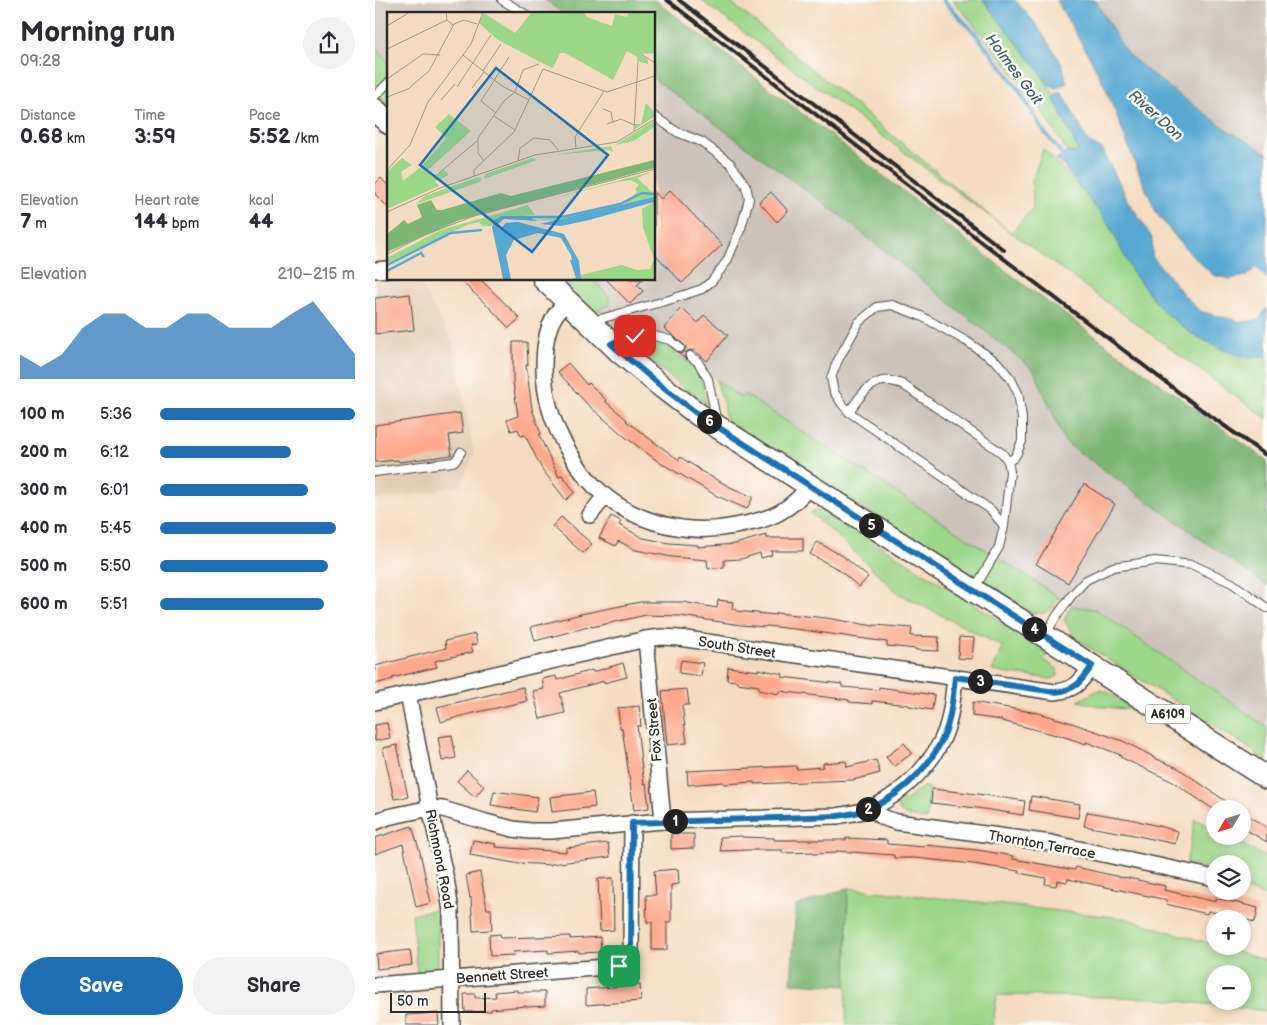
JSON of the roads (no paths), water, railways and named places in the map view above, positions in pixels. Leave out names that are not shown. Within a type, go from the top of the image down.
[{"type":"main road","points":[[375,110],[387,122]]},
{"type":"main road","name":"A6109","points":[[545,280],[611,344],[661,386],[711,422],[1267,778]]},
{"type":"street","points":[[567,302],[551,322],[546,340],[544,376],[546,394],[563,443],[588,479],[605,496],[625,510],[646,520],[679,528],[699,530],[722,529],[753,523],[785,509],[810,486]]},
{"type":"street","points":[[590,515],[605,496]]},
{"type":"street","name":"South Street","points":[[375,702],[646,639],[662,637],[1055,692],[1067,691],[1075,686],[1092,666]]},
{"type":"street","name":"Fox Street","points":[[646,639],[663,821]]},
{"type":"street","points":[[375,822],[430,808],[443,809],[504,826],[531,831],[663,821],[837,816],[854,813],[873,807],[891,796],[924,768],[938,749],[946,731],[951,713],[955,677]]},
{"type":"street","name":"Richmond Road","points":[[408,694],[451,912],[452,1025]]},
{"type":"street","name":"Thornton Terrace","points":[[873,807],[884,819],[897,822],[1051,843],[1206,876]]},
{"type":"street","name":"Bennett Street","points":[[375,986],[619,966],[628,963],[631,953],[632,823]]},
{"type":"lane","points":[[502,0],[522,12]]},
{"type":"lane","points":[[375,96],[387,84]]},
{"type":"lane","points":[[588,322],[702,289],[713,281],[727,261],[741,228],[749,200],[747,186],[731,164],[702,142],[677,132],[655,117]]},
{"type":"lane","points":[[1004,526],[991,510],[849,412],[842,404],[834,392],[831,378],[837,362],[859,322],[877,306],[892,305],[921,316],[966,341],[997,362],[1011,379],[1018,393],[1022,418],[1022,440],[1014,458],[1008,461]]},
{"type":"lane","points":[[611,344],[623,338],[654,336],[670,340],[680,348]]},
{"type":"lane","points":[[690,356],[698,362],[708,379],[715,413],[711,422]]},
{"type":"lane","points":[[849,412],[859,398],[873,384],[888,380],[895,382],[901,384],[1002,453],[1008,461],[1010,472],[1004,526],[999,547],[973,590]]},
{"type":"lane","points":[[375,472],[453,462],[461,452]]},
{"type":"lane","points":[[1044,635],[1062,608],[1086,580],[1113,567],[1155,561],[1193,565],[1232,583],[1267,608]]},
{"type":"water","points":[[983,0],[1015,0],[1036,24],[1062,64],[1067,83],[1056,88],[1048,84]]},
{"type":"water","name":"River Don","points":[[1056,0],[1095,0],[1127,54],[1167,86],[1228,130],[1267,153],[1267,279],[1257,267],[1247,276],[1230,279],[1213,275],[1183,246],[1157,214],[1107,91],[1091,59]]},
{"type":"water","points":[[1061,92],[1088,142],[1102,149],[1128,200],[1152,238],[1152,256],[1184,295],[1200,311],[1241,322],[1259,320],[1267,308],[1267,356],[1251,358],[1228,352],[1193,335],[1164,312],[1133,273],[1109,225],[1056,159],[1067,151],[1075,153],[1078,150],[1053,97]]},
{"type":"waterway","name":"Holmes Goit","points":[[943,0],[974,32],[1003,68],[1045,133],[1063,155]]},
{"type":"railway","points":[[667,0],[1202,410],[1267,456]]},
{"type":"railway","points":[[679,0],[1004,250]]}]
